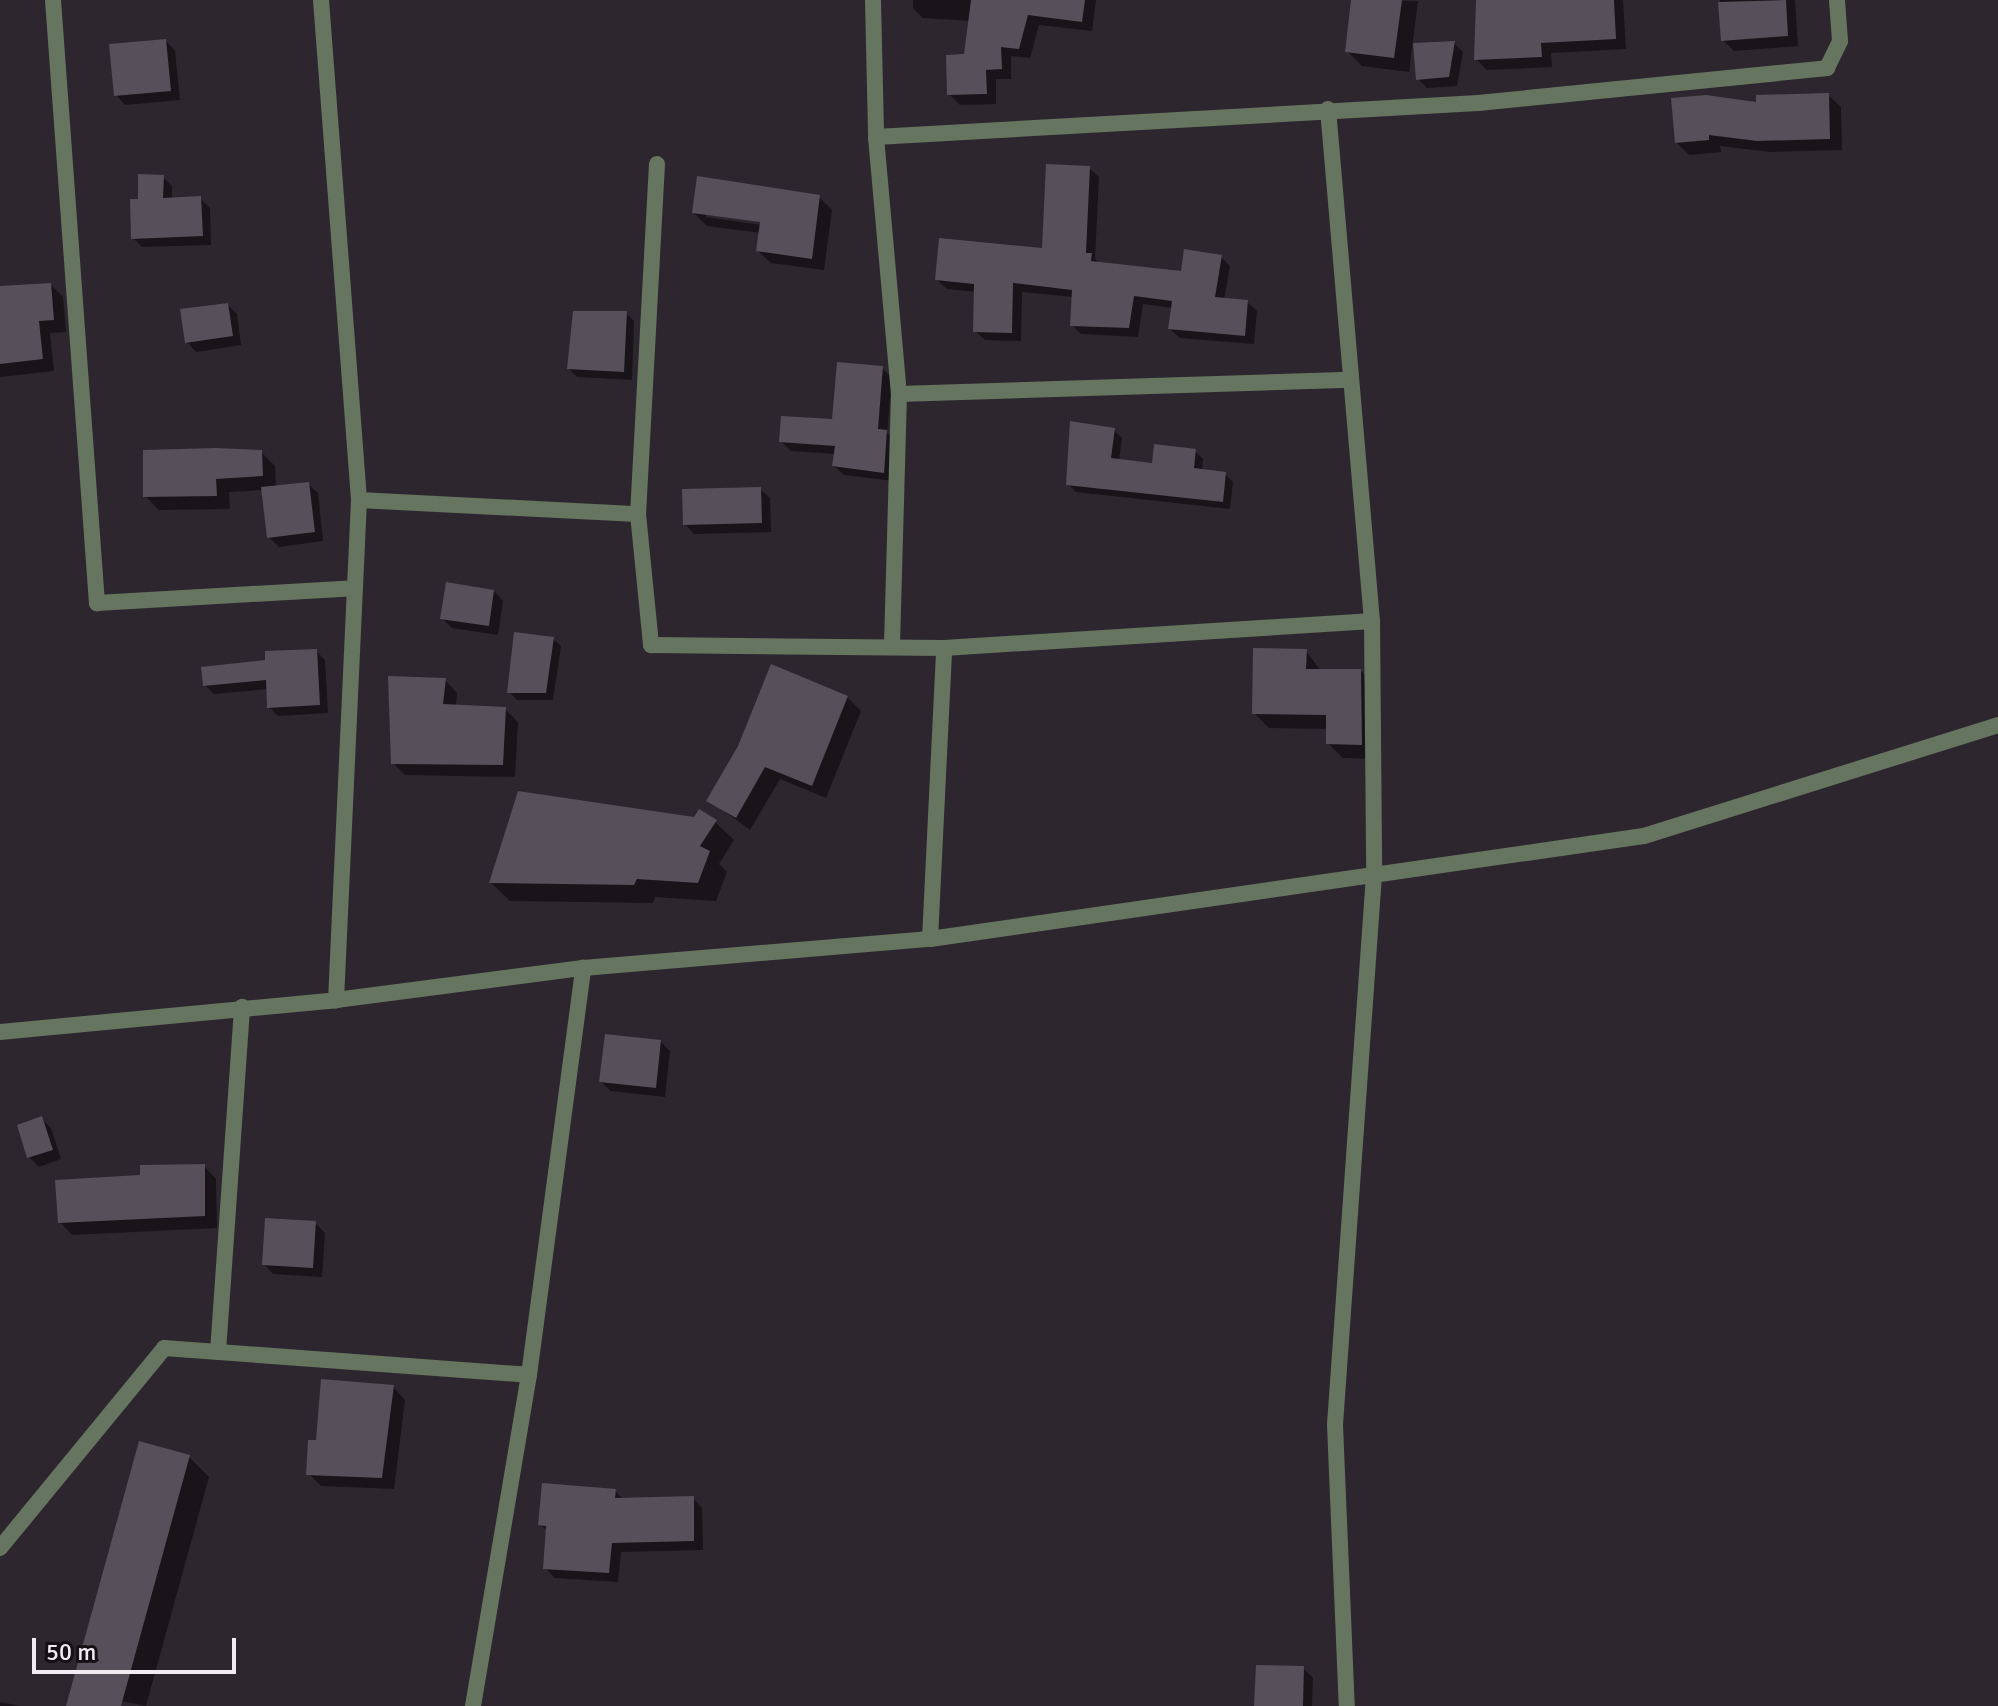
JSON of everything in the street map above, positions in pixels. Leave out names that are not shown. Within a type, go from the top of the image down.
[{"type":"street","points":[[53,0],[97,603],[354,588]]},
{"type":"street","points":[[321,0],[359,500],[336,1000]]},
{"type":"street","points":[[873,0],[876,137],[899,394],[892,646]]},
{"type":"street","points":[[876,137],[1328,109],[1478,103],[1827,68],[1840,41],[1837,0]]},
{"type":"street","points":[[1328,109],[1372,621],[1374,875],[1335,1425],[1347,1706]]},
{"type":"street","points":[[657,164],[638,514],[651,645],[944,648],[1372,621]]},
{"type":"street","points":[[899,394],[1350,380]]},
{"type":"street","points":[[359,500],[638,514]]},
{"type":"street","points":[[930,939],[944,648]]},
{"type":"street","points":[[0,1032],[336,1000],[583,968],[930,939],[1644,836],[1998,725]]},
{"type":"street","points":[[473,1706],[529,1375],[583,968]]},
{"type":"street","points":[[218,1352],[242,1007]]},
{"type":"street","points":[[0,1548],[164,1348],[529,1375]]},
{"type":"building","points":[[971,0],[1085,0],[1082,22],[1028,15],[1019,49],[1001,47],[1002,69],[986,70],[987,94],[947,95],[946,55],[964,54]]},
{"type":"building","points":[[1351,0],[1402,0],[1394,58],[1345,52]]},
{"type":"building","points":[[1476,0],[1614,0],[1616,39],[1541,43],[1542,57],[1474,60]]},
{"type":"building","points":[[1786,0],[1788,36],[1721,41],[1718,2]]},
{"type":"building","points":[[166,39],[171,91],[114,96],[109,44]]},
{"type":"building","points":[[1455,41],[1449,77],[1416,80],[1413,43]]},
{"type":"building","points":[[1829,93],[1830,139],[1757,141],[1709,135],[1709,140],[1675,143],[1671,98],[1706,95],[1756,102],[1756,95]]},
{"type":"building","points":[[1046,164],[1090,166],[1086,253],[1092,253],[1091,261],[1181,271],[1184,249],[1222,255],[1215,297],[1248,300],[1245,336],[1168,329],[1172,301],[1134,296],[1129,328],[1070,326],[1072,290],[1013,283],[1012,333],[973,332],[974,284],[935,280],[939,238],[1042,248]]},
{"type":"building","points":[[138,174],[164,175],[163,198],[201,196],[203,236],[131,239],[130,199],[138,199]]},
{"type":"building","points":[[697,176],[820,195],[812,259],[756,251],[760,222],[692,213]]},
{"type":"building","points":[[51,283],[54,320],[39,321],[43,359],[0,364],[0,286]]},
{"type":"building","points":[[228,303],[233,336],[185,343],[180,309]]},
{"type":"building","points":[[573,311],[627,311],[624,372],[567,369]]},
{"type":"building","points":[[837,362],[883,366],[878,429],[887,430],[884,473],[832,466],[835,446],[779,442],[781,416],[832,419]]},
{"type":"building","points":[[1070,421],[1115,428],[1111,458],[1152,463],[1154,444],[1196,449],[1194,468],[1226,472],[1223,502],[1066,485]]},
{"type":"building","points":[[143,450],[262,450],[263,476],[216,479],[217,496],[143,497]]},
{"type":"building","points":[[309,482],[315,532],[267,538],[261,487]]},
{"type":"building","points":[[761,487],[762,523],[683,525],[682,489]]},
{"type":"building","points":[[446,582],[494,590],[489,626],[440,619]]},
{"type":"building","points":[[514,632],[554,637],[546,693],[507,693]]},
{"type":"building","points":[[1253,648],[1307,649],[1306,669],[1361,669],[1362,745],[1326,744],[1326,715],[1252,714]]},
{"type":"building","points":[[317,649],[320,705],[267,708],[266,680],[203,686],[201,667],[265,660],[265,651]]},
{"type":"building","points":[[771,664],[848,696],[812,786],[765,767],[736,818],[706,801],[738,746]]},
{"type":"building","points":[[388,676],[446,678],[443,704],[506,707],[503,765],[391,764]]},
{"type":"building","points":[[518,791],[694,817],[699,809],[717,820],[700,846],[710,851],[698,883],[637,879],[634,885],[489,883]]},
{"type":"building","points":[[605,1034],[661,1040],[656,1088],[599,1082]]},
{"type":"building","points":[[42,1116],[53,1150],[27,1158],[17,1125]]},
{"type":"building","points":[[205,1164],[205,1216],[58,1223],[55,1180],[140,1175],[140,1165]]},
{"type":"building","points":[[265,1218],[316,1221],[313,1268],[262,1265]]},
{"type":"building","points":[[321,1379],[394,1385],[382,1478],[306,1475],[308,1440],[316,1440]]},
{"type":"building","points":[[139,1441],[190,1455],[121,1706],[66,1706]]},
{"type":"building","points":[[542,1483],[616,1489],[615,1498],[694,1496],[694,1541],[612,1543],[609,1573],[543,1569],[546,1526],[538,1525]]},
{"type":"building","points":[[1256,1665],[1304,1666],[1303,1706],[1254,1706]]}]
